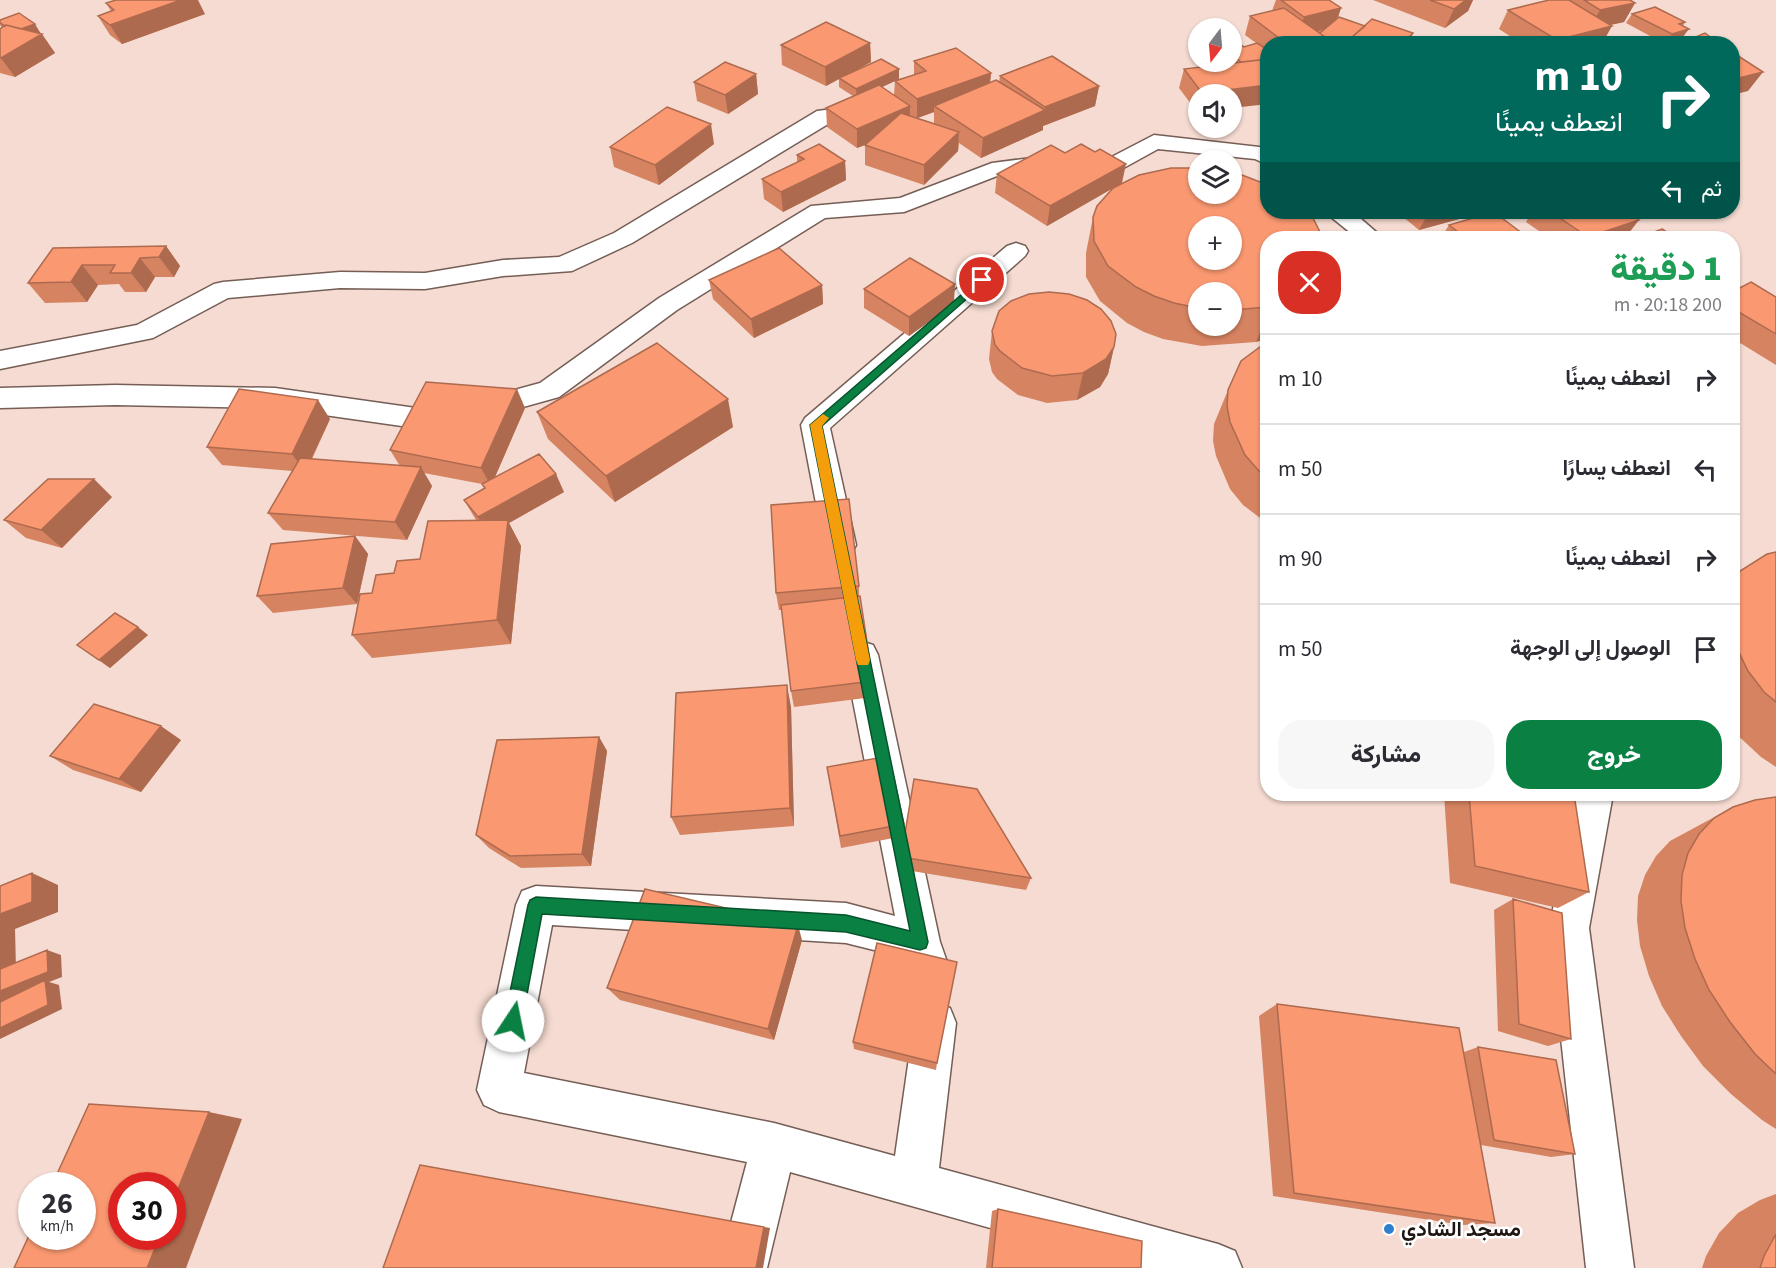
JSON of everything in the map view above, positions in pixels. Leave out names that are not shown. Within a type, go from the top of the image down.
[{"type":"street","points":[[0,360],[144,332],[223,290],[340,280],[425,281],[503,268],[563,265],[623,238],[825,116]]},
{"type":"street","points":[[0,398],[115,396],[275,398],[437,421],[549,390],[668,304],[819,211],[904,205],[992,170],[1046,163],[1101,171],[1154,142],[1260,153]]},
{"type":"street","points":[[1348,219],[1362,231]]},
{"type":"street","points":[[846,577],[815,425],[1016,251]]},
{"type":"street","points":[[855,624],[920,942],[937,989],[914,1184]]},
{"type":"street","points":[[1593,801],[1569,928],[1610,1268]]},
{"type":"street","points":[[920,942],[846,924],[536,905],[499,1090],[774,1145],[1218,1268]]},
{"type":"street","points":[[743,1268],[774,1145]]},
{"type":"building","points":[[116,0],[181,0],[110,25],[98,16],[114,10],[106,3]]},
{"type":"building","points":[[1281,0],[1329,0],[1341,8],[1304,17]]},
{"type":"building","points":[[1430,0],[1466,0],[1454,9]]},
{"type":"building","points":[[1549,0],[1569,0],[1612,26],[1573,36],[1550,36],[1508,10]]},
{"type":"building","points":[[1584,0],[1630,0],[1635,3],[1600,10]]},
{"type":"building","points":[[1655,7],[1685,22],[1679,24],[1689,29],[1672,34],[1632,14]]},
{"type":"building","points":[[1284,8],[1324,36],[1276,36],[1250,16]]},
{"type":"building","points":[[19,13],[35,24],[21,29],[0,23],[0,20]]},
{"type":"building","points":[[1339,17],[1365,26],[1353,36],[1323,36],[1320,33]]},
{"type":"building","points":[[1372,19],[1413,33],[1410,36],[1353,36]]},
{"type":"building","points":[[826,22],[870,43],[825,67],[781,45]]},
{"type":"building","points":[[6,25],[42,34],[1,58],[0,29]]},
{"type":"building","points":[[1257,43],[1260,45],[1260,60],[1242,62],[1242,45],[1244,47]]},
{"type":"building","points":[[956,48],[991,73],[917,99],[895,81],[926,71],[914,61]]},
{"type":"building","points":[[1052,56],[1099,86],[1045,107],[1000,76]]},
{"type":"building","points":[[1740,57],[1763,72],[1740,78]]},
{"type":"building","points":[[881,59],[899,69],[856,89],[839,78]]},
{"type":"building","points":[[1260,60],[1260,86],[1242,88],[1242,84],[1195,84],[1184,69],[1188,69],[1188,72],[1242,72],[1242,62]]},
{"type":"building","points":[[725,62],[756,74],[725,95],[694,82]]},
{"type":"building","points":[[996,80],[1045,110],[983,138],[934,106]]},
{"type":"building","points":[[879,85],[910,106],[857,129],[826,108]]},
{"type":"building","points":[[667,107],[711,124],[655,165],[610,147]]},
{"type":"building","points":[[901,113],[959,132],[924,165],[865,145]]},
{"type":"building","points":[[819,144],[845,161],[781,192],[762,179],[804,159],[797,155]]},
{"type":"building","points":[[1081,144],[1095,152],[1100,149],[1126,164],[1050,206],[997,174],[1051,145],[1065,153]]},
{"type":"building","points":[[1171,168],[1188,168],[1188,204],[1242,204],[1242,175],[1260,182],[1260,219],[1314,219],[1320,231],[1260,231],[1260,308],[1242,309],[1242,282],[1188,282],[1188,306],[1154,296],[1136,287],[1108,266],[1094,241],[1093,217],[1097,206],[1113,188],[1139,175]]},
{"type":"building","points":[[1470,219],[1503,219],[1519,231],[1457,231],[1449,225]]},
{"type":"building","points":[[1561,219],[1639,220],[1606,231],[1579,231]]},
{"type":"building","points":[[166,246],[159,257],[140,258],[131,273],[110,273],[115,265],[82,265],[71,282],[28,283],[53,248]]},
{"type":"building","points":[[779,248],[822,285],[751,319],[709,280]]},
{"type":"building","points":[[910,258],[955,284],[909,317],[864,289]]},
{"type":"building","points":[[1751,282],[1776,297],[1776,334],[1740,313],[1740,288]]},
{"type":"building","points":[[1049,292],[1069,294],[1087,300],[1101,309],[1111,321],[1116,334],[1114,347],[1106,359],[1083,373],[1052,376],[1022,368],[1000,351],[995,345],[992,331],[999,311],[1011,301],[1029,294]]},
{"type":"building","points":[[657,343],[728,399],[606,476],[537,412]]},
{"type":"building","points":[[1260,347],[1260,472],[1245,455],[1230,422],[1227,406],[1228,390],[1241,361]]},
{"type":"building","points":[[426,382],[517,389],[481,468],[390,450]]},
{"type":"building","points":[[239,389],[318,400],[292,454],[207,447]]},
{"type":"building","points":[[539,454],[556,474],[478,517],[464,500],[485,488],[482,484]]},
{"type":"building","points":[[300,458],[421,467],[395,522],[268,513]]},
{"type":"building","points":[[48,479],[94,479],[41,530],[4,520]]},
{"type":"building","points":[[849,499],[859,586],[776,593],[771,505]]},
{"type":"building","points":[[508,520],[497,620],[352,635],[360,594],[372,593],[376,575],[394,573],[397,561],[420,559],[428,521]]},
{"type":"building","points":[[355,536],[343,588],[257,596],[271,544]]},
{"type":"building","points":[[1776,552],[1776,702],[1764,692],[1748,671],[1740,654],[1740,571],[1767,554]]},
{"type":"building","points":[[860,596],[873,681],[791,691],[781,605]]},
{"type":"building","points":[[115,613],[138,627],[99,660],[77,645]]},
{"type":"building","points":[[787,685],[790,808],[671,817],[676,693]]},
{"type":"building","points":[[94,704],[161,726],[119,779],[50,756]]},
{"type":"building","points":[[599,737],[582,854],[510,856],[476,835],[497,740]]},
{"type":"building","points":[[889,756],[904,824],[840,836],[827,767]]},
{"type":"building","points":[[914,779],[977,789],[1031,878],[901,857]]},
{"type":"building","points":[[1776,797],[1776,1074],[1755,1054],[1709,990],[1695,959],[1685,928],[1681,901],[1682,875],[1688,853],[1699,834],[1714,818],[1733,807],[1755,800]]},
{"type":"building","points":[[1470,801],[1575,801],[1589,892],[1475,866]]},
{"type":"building","points":[[32,873],[32,902],[0,914],[0,886]]},
{"type":"building","points":[[645,889],[798,925],[768,1029],[607,988]]},
{"type":"building","points":[[1513,899],[1562,913],[1571,1039],[1519,1024]]},
{"type":"building","points":[[877,943],[957,962],[937,1063],[853,1042]]},
{"type":"building","points":[[47,950],[48,972],[0,991],[0,969]]},
{"type":"building","points":[[45,980],[48,1005],[0,1028],[0,1002]]},
{"type":"building","points":[[1277,1004],[1459,1028],[1495,1223],[1294,1193]]},
{"type":"building","points":[[1478,1047],[1556,1060],[1575,1154],[1494,1140]]},
{"type":"building","points":[[89,1104],[209,1112],[185,1172],[108,1172],[108,1250],[154,1250],[147,1268],[14,1268],[22,1250],[96,1250],[96,1172],[58,1172]]},
{"type":"building","points":[[420,1165],[764,1227],[756,1268],[383,1268]]},
{"type":"building","points":[[998,1209],[1142,1241],[1141,1268],[992,1268]]},
{"type":"building","points":[[1776,1234],[1776,1268],[1760,1268],[1764,1256]]},
{"type":"slow traffic","points":[[823,418],[815,425],[863,660]]},
{"type":"place","name":"مسجد الشادي","points":[[1389,1229]]},
{"type":"route","points":[[513,1021],[536,905],[846,924],[920,942],[815,425],[982,280]]}]
